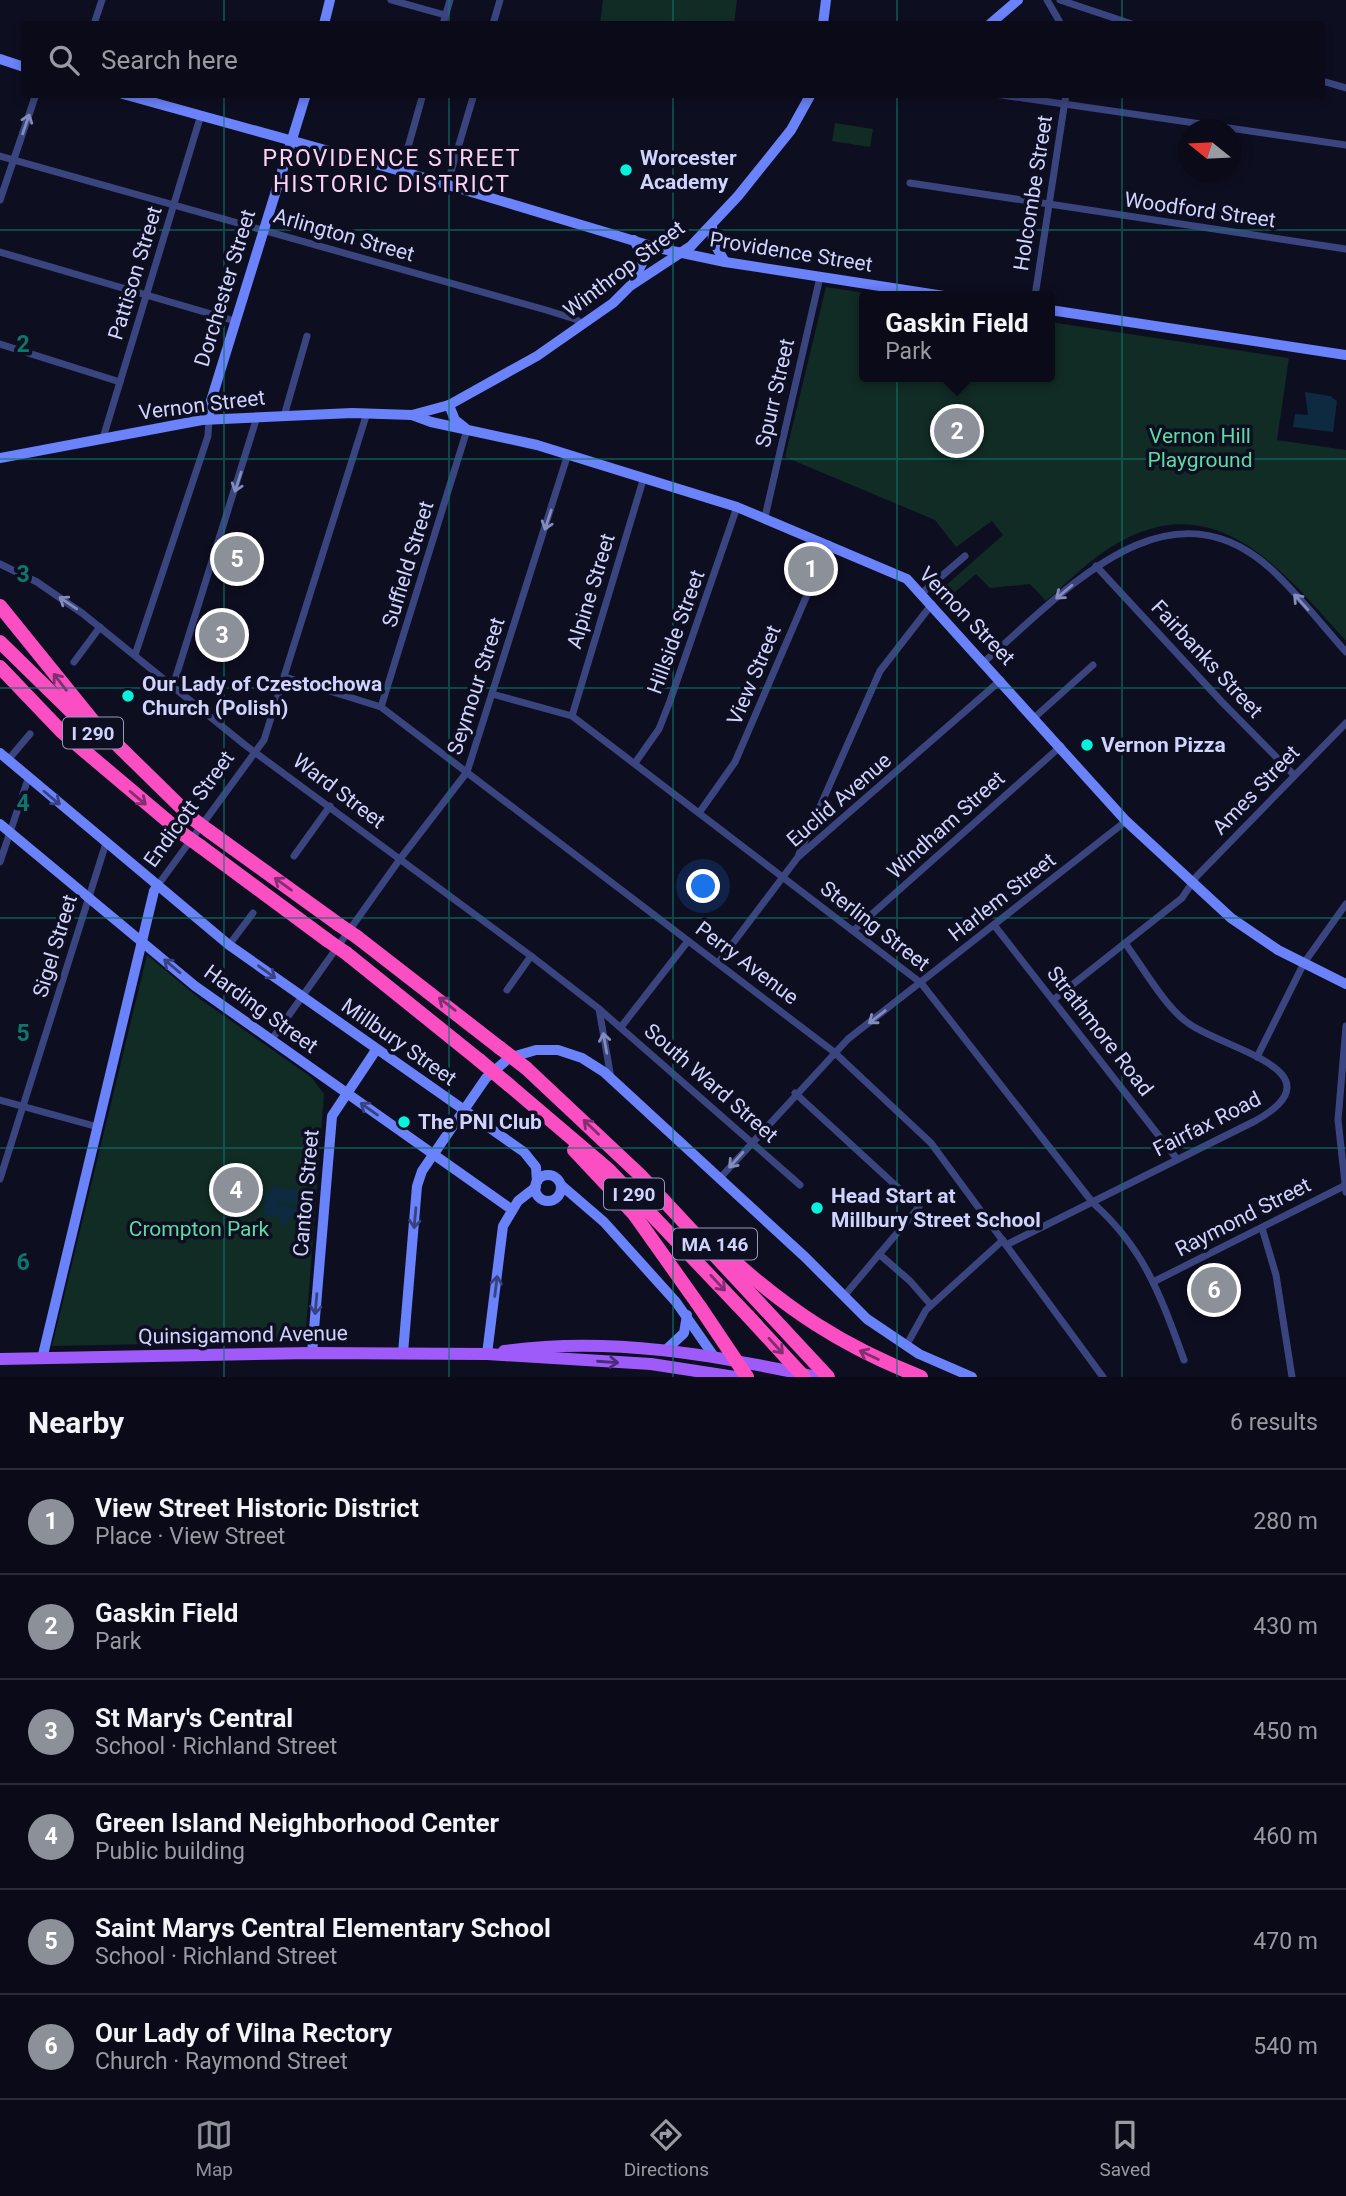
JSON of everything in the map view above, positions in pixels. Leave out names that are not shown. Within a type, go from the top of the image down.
[{"type":"highway","points":[[0,606],[93,721],[193,819]]},
{"type":"highway","name":"I 290","points":[[0,642],[102,742],[193,819],[357,937],[526,1068],[640,1175],[828,1377]]},
{"type":"highway","name":"I 290","points":[[0,667],[62,732],[183,834],[346,954],[479,1060],[609,1170],[804,1377]]},
{"type":"highway","points":[[0,680],[62,732]]},
{"type":"highway","name":"MA 146","points":[[509,1085],[609,1185],[653,1239],[747,1377]]},
{"type":"highway","name":"MA 146","points":[[640,1175],[791,1310],[866,1354],[921,1377]]},
{"type":"main road","points":[[325,21],[330,0]]},
{"type":"main road","points":[[823,21],[826,0]]},
{"type":"main road","points":[[994,21],[1018,0]]},
{"type":"main road","points":[[0,59],[21,65]]},
{"type":"main road","name":"Providence Street","points":[[136,98],[679,252],[725,262],[911,291]]},
{"type":"main road","name":"Dorchester Street","points":[[209,419],[210,404],[305,98]]},
{"type":"main road","name":"Winthrop Street","points":[[412,415],[449,405],[537,356],[613,303],[630,286],[691,246],[712,225],[791,130],[809,98]]},
{"type":"main road","points":[[712,225],[713,241],[725,262]]},
{"type":"main road","points":[[630,286],[642,269],[645,259],[634,240]]},
{"type":"main road","points":[[1055,311],[1346,355]]},
{"type":"main road","points":[[449,405],[455,420],[467,430]]},
{"type":"main road","name":"Vernon Street","points":[[0,458],[209,419],[367,413],[412,415],[568,454],[765,517],[900,575],[922,593],[985,661],[1126,821],[1193,883],[1256,937],[1346,984]]},
{"type":"main road","name":"Millbury Street","points":[[4,757],[229,945],[462,1111],[494,1069],[509,1058],[528,1051],[551,1049],[573,1054],[611,1078],[867,1319],[906,1346],[972,1377]]},
{"type":"main road","name":"Harding Street","points":[[0,824],[195,986],[512,1209]]},
{"type":"main road","name":"Endicott Street","points":[[42,1359],[158,885]]},
{"type":"main road","name":"Canton Street","points":[[312,1353],[332,1116],[376,1050]]},
{"type":"main road","points":[[404,1353],[417,1186],[432,1154],[462,1111],[531,1158],[536,1184],[543,1200]]},
{"type":"main road","points":[[487,1354],[501,1238],[512,1209],[542,1177],[551,1175],[608,1226],[687,1315],[727,1376]]},
{"type":"main road","points":[[556,1198],[561,1185]]},
{"type":"main road","points":[[512,1209],[556,1198],[586,1207]]},
{"type":"main road","points":[[667,1349],[684,1333],[687,1315]]},
{"type":"main road","name":"Quinsigamond Avenue","points":[[487,1354],[557,1346],[667,1349],[817,1377]]},
{"type":"main road","name":"Quinsigamond Avenue","points":[[0,1359],[312,1353],[487,1354],[651,1364],[727,1376]]},
{"type":"street","points":[[95,21],[102,0]]},
{"type":"street","points":[[390,0],[445,15]]},
{"type":"street","points":[[444,21],[450,0]]},
{"type":"street","points":[[494,21],[500,0]]},
{"type":"street","points":[[1047,0],[1059,21]]},
{"type":"street","points":[[1060,0],[1123,21]]},
{"type":"street","points":[[1325,82],[1346,88]]},
{"type":"street","points":[[0,200],[35,98]]},
{"type":"street","points":[[401,172],[422,98]]},
{"type":"street","points":[[447,186],[473,98]]},
{"type":"street","points":[[1023,98],[1346,145]]},
{"type":"street","name":"Holcombe Street","points":[[1036,291],[1065,98]]},
{"type":"street","name":"Pattison Street","points":[[103,438],[200,118]]},
{"type":"street","name":"Arlington Street","points":[[0,156],[556,313],[583,324]]},
{"type":"street","name":"Woodford Street","points":[[910,183],[1346,249]]},
{"type":"street","points":[[0,252],[235,321]]},
{"type":"street","name":"Spurr Street","points":[[765,517],[820,277]]},
{"type":"street","points":[[284,416],[307,336]]},
{"type":"street","points":[[0,344],[120,382]]},
{"type":"street","name":"Endicott Street","points":[[158,885],[267,732],[367,413]]},
{"type":"street","points":[[173,686],[257,417]]},
{"type":"street","name":"Dorchester Street","points":[[135,655],[208,436],[209,419]]},
{"type":"street","name":"Suffield Street","points":[[380,707],[467,430]]},
{"type":"street","name":"Seymour Street","points":[[272,1040],[400,859],[467,772],[568,454]]},
{"type":"street","name":"Alpine Street","points":[[572,716],[644,477]]},
{"type":"street","name":"Hillside Street","points":[[635,763],[659,729],[737,507]]},
{"type":"street","points":[[985,661],[1096,566],[1130,546],[1156,538],[1192,535],[1222,540],[1241,548],[1270,568],[1346,653]]},
{"type":"street","name":"View Street","points":[[699,813],[735,762],[829,544]]},
{"type":"street","points":[[922,593],[965,556]]},
{"type":"street","name":"Ward Street","points":[[0,564],[37,582],[100,627],[256,751],[598,1008]]},
{"type":"street","name":"Fairbanks Street","points":[[1096,566],[1220,701],[1294,775]]},
{"type":"street","points":[[797,857],[880,671],[932,604]]},
{"type":"street","points":[[74,662],[100,627]]},
{"type":"street","points":[[1035,717],[1093,666]]},
{"type":"street","name":"Perry Avenue","points":[[285,677],[380,707],[835,1052],[931,1143],[1103,1377]]},
{"type":"street","name":"Euclid Avenue","points":[[718,963],[797,857],[1001,680]]},
{"type":"street","name":"Sterling Street","points":[[492,694],[572,716],[921,983],[1093,1203],[1118,1225],[1155,1281],[1184,1360]]},
{"type":"street","name":"Ames Street","points":[[1054,1000],[1182,898],[1294,775],[1346,723]]},
{"type":"street","points":[[4,757],[30,734]]},
{"type":"street","name":"Windham Street","points":[[854,930],[1061,746]]},
{"type":"street","points":[[0,862],[28,779]]},
{"type":"street","points":[[294,856],[330,806]]},
{"type":"street","name":"Harlem Street","points":[[720,1178],[835,1052],[1126,821]]},
{"type":"street","name":"Sigel Street","points":[[0,1179],[106,843]]},
{"type":"street","points":[[1257,1057],[1304,962],[1346,904]]},
{"type":"street","points":[[229,945],[253,913]]},
{"type":"street","name":"Strathmore Road","points":[[994,925],[1177,1159]]},
{"type":"street","points":[[621,1027],[688,941]]},
{"type":"street","name":"Fairfax Road","points":[[906,1346],[931,1305],[1005,1243],[1093,1203],[1255,1121],[1282,1103],[1287,1091],[1285,1077],[1279,1069],[1204,1033],[1182,1018],[1125,943]]},
{"type":"street","points":[[507,989],[531,956]]},
{"type":"street","points":[[598,1008],[611,1078]]},
{"type":"street","name":"South Ward Street","points":[[598,1008],[800,1185]]},
{"type":"street","points":[[1346,1026],[1338,1120],[1346,1188]]},
{"type":"street","points":[[795,1093],[919,1207],[844,1296]]},
{"type":"street","points":[[0,1100],[98,1127]]},
{"type":"street","name":"Raymond Street","points":[[1155,1281],[1346,1188]]},
{"type":"street","points":[[1262,1228],[1276,1275],[1292,1377]]},
{"type":"street","points":[[879,1254],[910,1281],[931,1305]]},
{"type":"green space","points":[[603,0],[737,0],[734,21],[600,21]]},
{"type":"green space","points":[[835,123],[873,129],[870,147],[832,141]]},
{"type":"green space","name":"Vernon Hill Playground","points":[[826,287],[859,292],[859,382],[1055,382],[1055,323],[1289,358],[1277,440],[1346,450],[1346,641],[1299,589],[1246,545],[1218,531],[1186,524],[1153,528],[1116,544],[1088,564],[1046,601],[1030,584],[990,588],[976,574],[942,603],[935,595],[1003,535],[992,521],[956,547],[935,520],[785,457]]},
{"type":"green space","name":"Crompton Park","points":[[147,955],[200,999],[311,1077],[324,1094],[306,1329],[297,1341],[52,1346]]},
{"type":"water","points":[[1305,392],[1330,396],[1337,401],[1333,432],[1293,427],[1295,414],[1308,415]]},
{"type":"water","points":[[273,1187],[298,1190],[297,1204],[277,1202],[277,1205],[297,1207],[296,1218],[288,1218],[288,1225],[280,1224],[280,1217],[263,1215],[265,1194]]},
{"type":"place","name":"Worcester Academy","points":[[626,170]]},
{"type":"place","name":"Gaskin Field","points":[[957,431]]},
{"type":"place","name":"Saint Marys Central Elementary School","points":[[237,559]]},
{"type":"place","name":"View Street Historic District","points":[[811,569]]},
{"type":"place","name":"St Mary's Central","points":[[222,635]]},
{"type":"place","name":"Our Lady of Czestochowa Church (Polish)","points":[[128,696]]},
{"type":"place","name":"Vernon Pizza","points":[[1087,745]]},
{"type":"place","name":"The PNI Club","points":[[404,1122]]},
{"type":"place","name":"Green Island Neighborhood Center","points":[[236,1190]]},
{"type":"place","name":"Head Start at Millbury Street School","points":[[817,1208]]},
{"type":"place","name":"Our Lady of Vilna Rectory","points":[[1214,1290]]},
{"type":"district","name":"PROVIDENCE STREET HISTORIC DISTRICT","points":[[392,171]]}]
